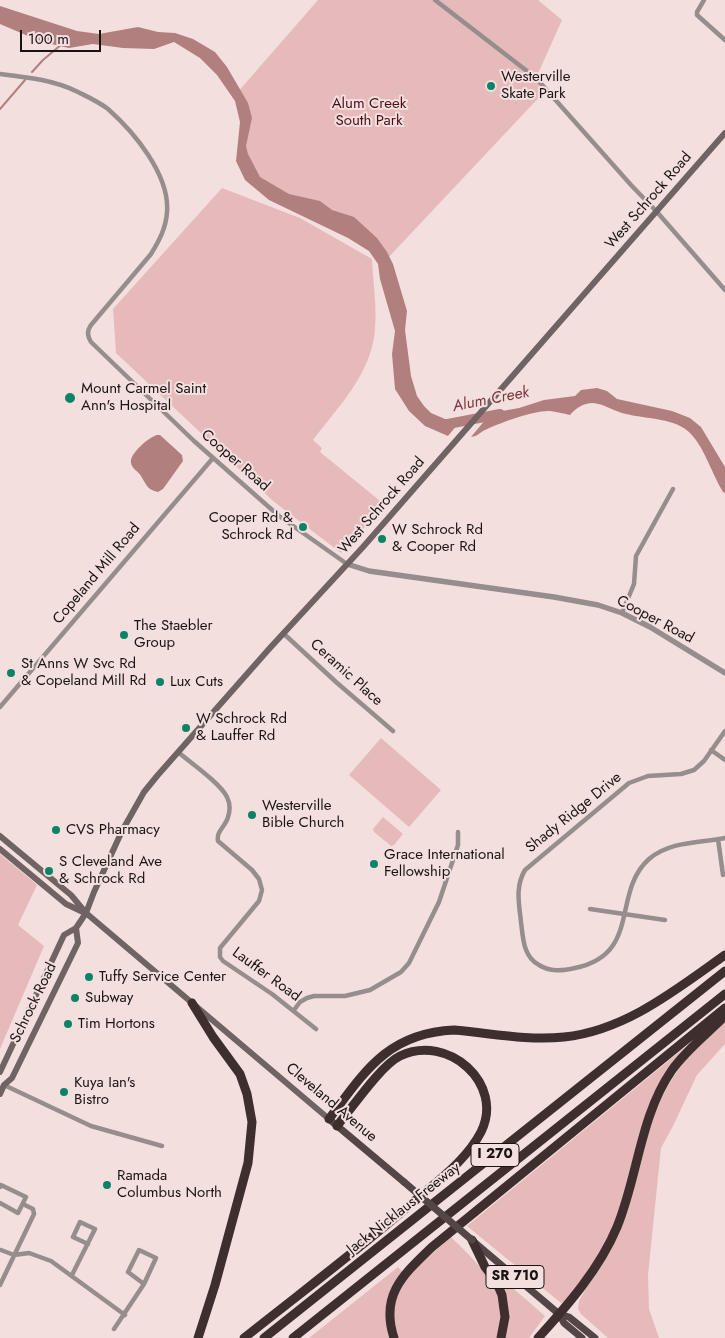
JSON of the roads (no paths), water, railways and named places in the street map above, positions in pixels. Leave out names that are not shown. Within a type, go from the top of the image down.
[{"type":"highway","points":[[329,1119],[382,1056],[394,1046],[416,1036],[440,1030],[540,1038],[565,1037],[590,1032],[635,1014],[725,955]]},
{"type":"highway","name":"Jack Nicklaus Freeway","points":[[264,1338],[725,971]]},
{"type":"highway","name":"Jack Nicklaus Freeway","points":[[293,1338],[725,994]]},
{"type":"highway","points":[[192,1003],[213,1037],[240,1074],[247,1094],[252,1122],[248,1163],[215,1285],[198,1338]]},
{"type":"highway","points":[[394,1338],[389,1316],[390,1304],[393,1294],[410,1268],[432,1247],[725,1008]]},
{"type":"highway","points":[[538,1338],[594,1269],[614,1232],[651,1110],[672,1070],[686,1052],[725,1016]]},
{"type":"highway","points":[[244,1338],[381,1230],[446,1173],[465,1155],[480,1133],[485,1123],[486,1111],[481,1087],[469,1068],[456,1059],[429,1049],[401,1056],[384,1068],[338,1126]]},
{"type":"highway","points":[[472,1240],[485,1268],[496,1281],[502,1296],[505,1317],[501,1338]]},
{"type":"main road","name":"West Schrock Road","points":[[86,913],[122,831],[144,792],[283,633],[348,564],[455,443],[725,133]]},
{"type":"main road","points":[[0,836],[71,895],[86,913]]},
{"type":"main road","points":[[0,849],[66,904],[86,913]]},
{"type":"main road","name":"Schrock Road","points":[[4,1085],[0,1072],[64,935],[76,928],[86,913]]},
{"type":"main road","name":"Cleveland Avenue","points":[[86,913],[559,1314],[564,1323],[582,1338]]},
{"type":"main road","name":"Schrock Road","points":[[0,1094],[4,1085],[12,1078],[78,943],[76,928]]},
{"type":"main road","name":"Cleveland Avenue","points":[[559,1314],[569,1317],[595,1338]]},
{"type":"street","points":[[434,0],[536,78],[725,290]]},
{"type":"street","points":[[704,0],[697,12],[725,40]]},
{"type":"street","name":"Cooper Road","points":[[0,74],[33,78],[58,84],[94,100],[106,108],[129,130],[156,169],[167,197],[168,212],[165,228],[151,254],[91,325],[88,330],[88,337],[90,342],[213,458],[279,516],[348,564],[369,571],[571,600],[598,605],[622,613],[650,627],[725,673]]},
{"type":"street","name":"Copeland Mill Road","points":[[0,707],[213,458]]},
{"type":"street","points":[[622,613],[634,584],[636,556],[673,489]]},
{"type":"street","name":"Ceramic Place","points":[[283,633],[392,731]]},
{"type":"street","name":"Shady Ridge Drive","points":[[625,914],[619,936],[609,950],[594,961],[566,970],[545,969],[530,959],[524,944],[518,888],[521,877],[531,864],[629,783],[648,776],[681,774],[694,770],[704,761],[725,731]]},
{"type":"street","points":[[711,750],[725,760]]},
{"type":"street","name":"Lauffer Road","points":[[178,752],[221,788],[228,798],[230,811],[226,823],[218,832],[218,841],[252,870],[259,879],[262,890],[260,901],[220,948],[220,957],[223,961],[294,1010],[316,1029]]},
{"type":"street","points":[[294,1010],[300,1002],[307,998],[314,996],[345,996],[370,990],[401,972],[409,963],[439,902],[458,845],[458,832]]},
{"type":"street","points":[[625,914],[633,880],[650,858],[667,849],[725,838]]},
{"type":"street","points":[[718,839],[723,875]]},
{"type":"street","points":[[590,909],[665,920]]},
{"type":"street","points":[[4,1085],[91,1126],[162,1146]]},
{"type":"street","points":[[0,1187],[1,1185],[26,1197],[18,1212],[0,1203]]},
{"type":"street","points":[[0,1285],[34,1214],[34,1209],[23,1204]]},
{"type":"street","points":[[72,1275],[88,1244],[95,1229],[80,1222],[73,1237],[88,1244]]},
{"type":"street","points":[[1,1250],[14,1255],[29,1253],[51,1261],[124,1315]]},
{"type":"street","points":[[114,1329],[144,1284],[156,1258],[140,1250],[128,1272],[144,1284]]},
{"type":"waterway","points":[[32,72],[62,44]]},
{"type":"waterway","points":[[0,109],[25,80]]},
{"type":"waterway","name":"Alum Creek","points":[[448,424],[500,414]]},
{"type":"place","name":"Westerville Skate Park","points":[[491,86]]},
{"type":"place","name":"Mount Carmel Saint Ann's Hospital","points":[[70,398]]},
{"type":"place","name":"Cooper Rd & Schrock Rd","points":[[303,527]]},
{"type":"place","name":"W Schrock Rd & Cooper Rd","points":[[382,539]]},
{"type":"place","name":"The Staebler Group","points":[[124,635]]},
{"type":"place","name":"St Anns W Svc Rd & Copeland Mill Rd","points":[[11,673]]},
{"type":"place","name":"Lux Cuts","points":[[160,682]]},
{"type":"place","name":"W Schrock Rd & Lauffer Rd","points":[[186,728]]},
{"type":"place","name":"Westerville Bible Church","points":[[252,815]]},
{"type":"place","name":"CVS Pharmacy","points":[[56,830]]},
{"type":"place","name":"Grace International Fellowship","points":[[374,864]]},
{"type":"place","name":"S Cleveland Ave & Schrock Rd","points":[[49,871]]},
{"type":"place","name":"Tuffy Service Center","points":[[89,977]]},
{"type":"place","name":"Subway","points":[[75,998]]},
{"type":"place","name":"Tim Hortons","points":[[68,1024]]},
{"type":"place","name":"Kuya Ian's Bistro","points":[[64,1092]]},
{"type":"place","name":"Ramada Columbus North","points":[[107,1185]]},
{"type":"park label","name":"Alum Creek South Park","points":[[369,112]]}]
